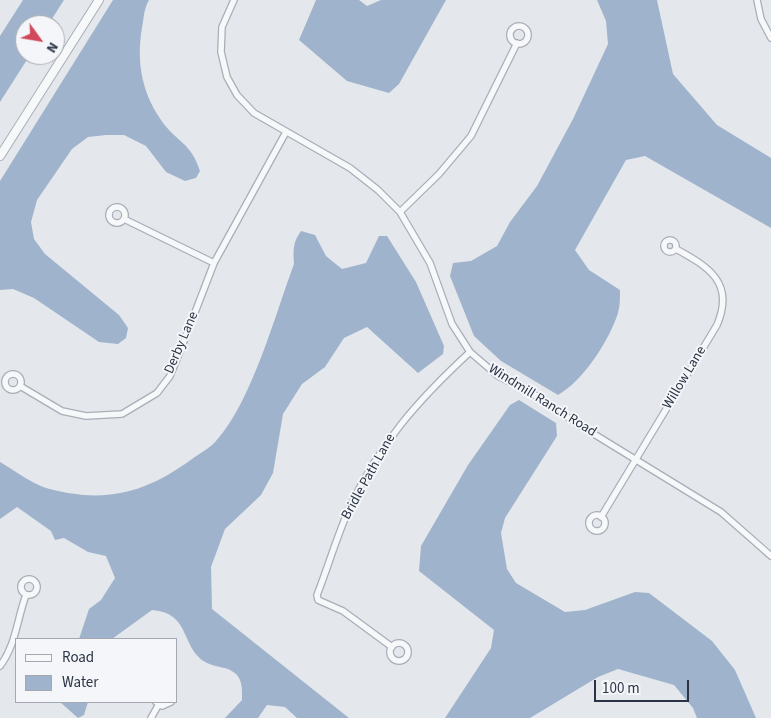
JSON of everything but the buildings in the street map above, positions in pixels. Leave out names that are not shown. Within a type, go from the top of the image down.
[{"type":"street","points":[[0,156],[99,0]]},
{"type":"street","name":"Windmill Ranch Road","points":[[234,0],[222,27],[221,52],[227,77],[237,95],[254,113],[350,168],[378,190],[400,212],[430,263],[452,324],[470,352],[498,376],[535,395],[635,460],[721,512],[771,556]]},
{"type":"street","points":[[757,0],[761,19],[771,38]]},
{"type":"street","points":[[400,212],[440,174],[471,136],[517,43]]},
{"type":"street","name":"Derby Lane","points":[[20,386],[62,410],[86,416],[122,414],[157,393],[170,376],[214,263],[286,132]]},
{"type":"street","points":[[124,219],[214,263]]},
{"type":"street","name":"Willow Lane","points":[[601,517],[717,325],[723,311],[723,295],[719,283],[712,273],[702,263],[676,249]]},
{"type":"street","name":"Bridle Path Lane","points":[[392,647],[357,620],[318,600],[318,595],[349,509],[378,456],[415,404],[470,352]]},
{"type":"street","points":[[0,666],[14,639],[19,612],[26,595]]},
{"type":"street","points":[[150,718],[157,703],[165,706],[169,703]]},
{"type":"water","points":[[23,0],[64,0],[54,15],[15,15],[15,65],[24,65],[0,102],[0,36]]},
{"type":"water","points":[[113,0],[149,0],[144,13],[140,48],[144,85],[148,97],[161,120],[188,148],[200,171],[196,178],[185,181],[166,172],[146,146],[124,135],[88,137],[72,149],[37,200],[31,222],[34,239],[45,254],[119,315],[128,328],[126,338],[118,344],[99,342],[34,298],[13,289],[0,290],[0,181]]},
{"type":"water","points":[[316,0],[359,0],[367,6],[381,0],[446,0],[399,84],[389,93],[347,81],[299,40]]},
{"type":"water","points":[[597,0],[657,0],[673,74],[717,125],[771,158],[771,228],[645,156],[626,160],[575,250],[589,270],[620,290],[618,313],[602,348],[586,370],[567,389],[558,395],[501,361],[474,336],[450,276],[453,263],[471,261],[497,246],[510,222],[537,186],[573,119],[608,44],[606,21]]},
{"type":"water","points":[[301,231],[315,235],[326,256],[342,269],[366,263],[379,236],[387,236],[416,282],[444,346],[443,354],[418,373],[367,327],[344,338],[325,367],[302,384],[283,414],[273,473],[261,495],[225,529],[211,567],[212,609],[349,718],[297,718],[285,707],[267,705],[258,718],[225,718],[242,700],[240,680],[236,674],[229,670],[211,665],[199,657],[180,624],[165,613],[152,610],[113,638],[79,638],[89,609],[101,600],[115,578],[106,556],[88,552],[64,538],[55,540],[51,531],[17,507],[0,519],[0,462],[46,488],[67,493],[105,495],[123,493],[157,481],[211,446],[229,424],[241,404],[261,357],[294,264],[296,239]]},
{"type":"water","points":[[519,400],[556,423],[557,436],[505,518],[501,533],[507,569],[516,583],[565,612],[585,610],[635,592],[649,593],[712,641],[735,670],[756,718],[697,718],[693,708],[674,685],[618,669],[598,677],[530,718],[445,718],[491,648],[494,630],[419,571],[421,546],[468,465],[510,405]]},
{"type":"water","points":[[61,703],[88,703],[84,715],[78,718]]}]
